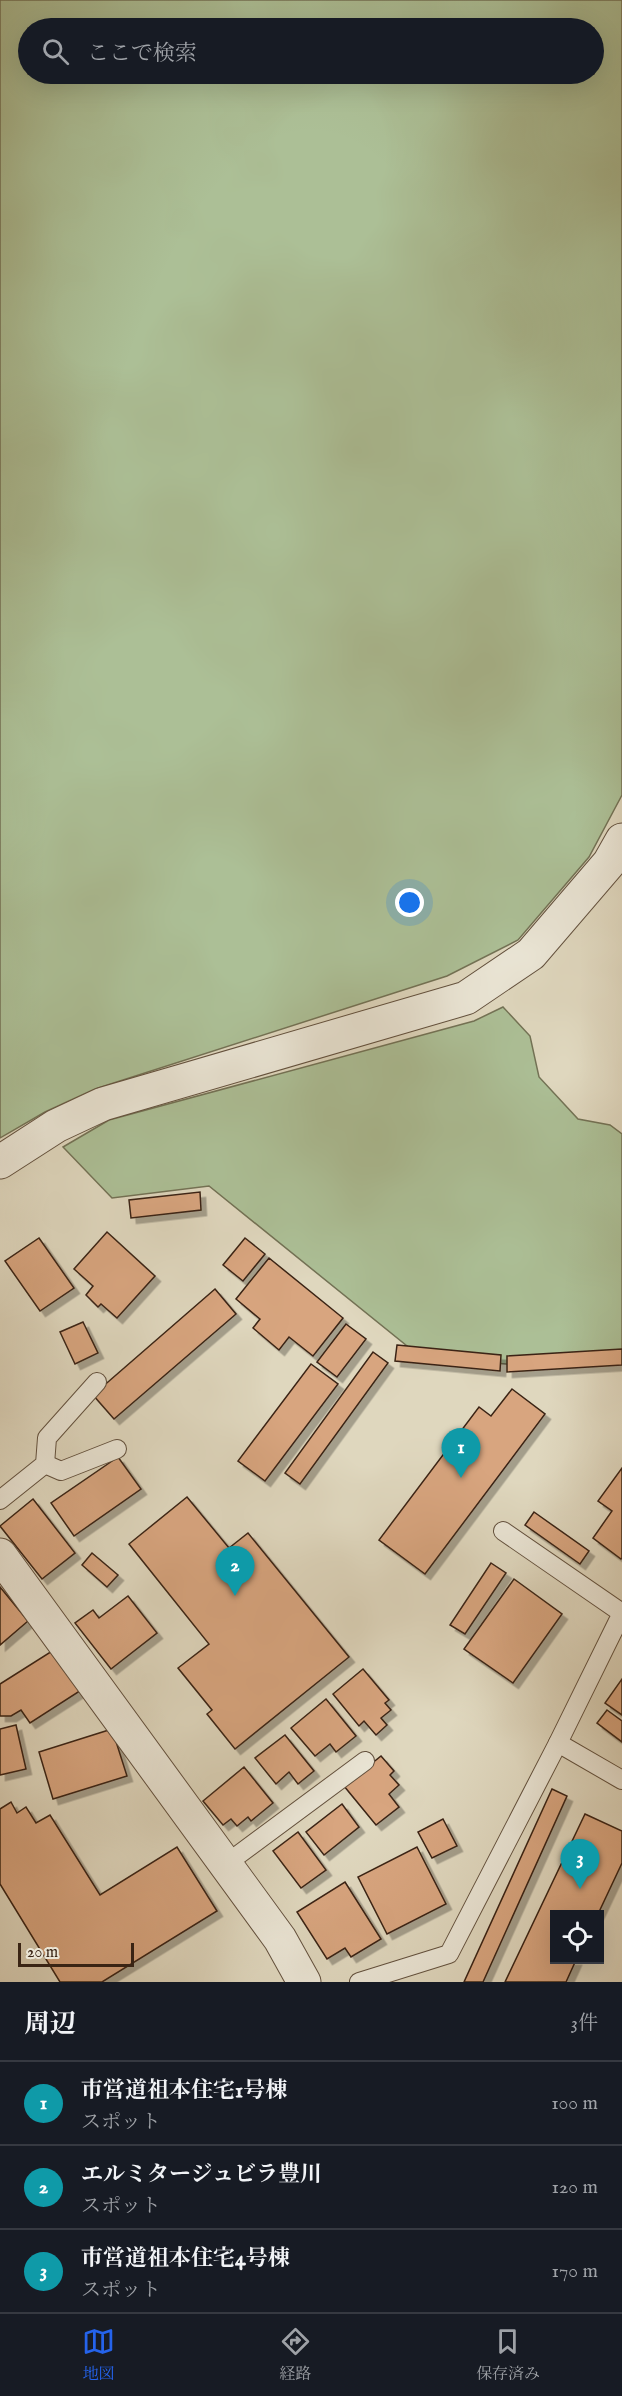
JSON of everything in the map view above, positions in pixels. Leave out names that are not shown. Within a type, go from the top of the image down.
[{"type":"street","points":[[0,1162],[56,1126],[103,1104],[466,998],[531,954],[609,862],[622,840]]},
{"type":"street","points":[[0,1555],[280,1939],[304,1982]]},
{"type":"lane","points":[[0,1500],[45,1464],[47,1438],[98,1382]]},
{"type":"lane","points":[[45,1464],[61,1471],[117,1449]]},
{"type":"lane","points":[[359,1982],[449,1954],[622,1613],[503,1530]]},
{"type":"lane","points":[[558,1743],[622,1780]]},
{"type":"lane","points":[[226,1864],[365,1761]]},
{"type":"green space","points":[[0,0],[622,0],[622,795],[589,857],[518,940],[447,976],[95,1089],[45,1112],[0,1138]]},
{"type":"green space","points":[[503,1007],[530,1036],[539,1077],[578,1119],[610,1125],[622,1134],[622,1355],[550,1367],[422,1358],[209,1186],[112,1198],[63,1147],[109,1120],[474,1021]]},
{"type":"building","points":[[200,1192],[201,1210],[131,1218],[129,1200]]},
{"type":"building","points":[[107,1232],[155,1276],[117,1318],[101,1304],[98,1307],[86,1295],[93,1286],[74,1269]]},
{"type":"building","points":[[39,1238],[74,1288],[40,1311],[5,1261]]},
{"type":"building","points":[[245,1238],[265,1254],[243,1281],[223,1265]]},
{"type":"building","points":[[269,1258],[343,1318],[313,1356],[289,1337],[279,1350],[253,1328],[260,1319],[236,1299]]},
{"type":"building","points":[[215,1289],[236,1314],[114,1419],[93,1395]]},
{"type":"building","points":[[83,1322],[98,1353],[75,1364],[60,1332]]},
{"type":"building","points":[[346,1324],[366,1339],[337,1377],[317,1362]]},
{"type":"building","points":[[397,1345],[501,1355],[500,1371],[395,1361]]},
{"type":"building","points":[[622,1349],[622,1365],[507,1372],[507,1356]]},
{"type":"building","points":[[373,1352],[388,1363],[300,1484],[285,1473]]},
{"type":"building","points":[[311,1364],[338,1384],[265,1481],[238,1461]]},
{"type":"building","points":[[512,1389],[545,1414],[425,1574],[379,1540],[479,1407],[491,1416]]},
{"type":"building","points":[[118,1457],[141,1489],[74,1536],[51,1503]]},
{"type":"building","points":[[622,1468],[621,1559],[593,1538],[612,1511],[598,1501]]},
{"type":"building","points":[[187,1497],[229,1548],[248,1533],[349,1657],[235,1749],[207,1714],[212,1710],[178,1668],[209,1644],[129,1544]]},
{"type":"building","points":[[33,1499],[75,1553],[42,1579],[0,1526]]},
{"type":"building","points":[[534,1512],[589,1551],[580,1564],[525,1525]]},
{"type":"building","points":[[92,1553],[118,1575],[107,1587],[82,1565]]},
{"type":"building","points":[[491,1563],[506,1573],[465,1634],[450,1625]]},
{"type":"building","points":[[514,1579],[562,1614],[513,1683],[464,1649]]},
{"type":"building","points":[[0,1587],[28,1621],[0,1645]]},
{"type":"building","points":[[128,1596],[157,1633],[111,1669],[75,1623],[93,1610],[99,1618]]},
{"type":"building","points":[[60,1646],[86,1687],[30,1723],[21,1710],[11,1716],[0,1716],[0,1684]]},
{"type":"building","points":[[363,1669],[389,1700],[385,1703],[391,1710],[381,1718],[387,1725],[376,1735],[364,1721],[359,1726],[333,1694]]},
{"type":"building","points":[[622,1679],[622,1715],[605,1703]]},
{"type":"building","points":[[326,1699],[356,1736],[336,1752],[330,1744],[315,1756],[291,1728]]},
{"type":"building","points":[[607,1710],[622,1721],[622,1742],[597,1723]]},
{"type":"building","points":[[16,1725],[26,1769],[0,1775],[0,1729]]},
{"type":"building","points":[[112,1729],[127,1776],[53,1799],[39,1752]]},
{"type":"building","points":[[285,1735],[314,1771],[298,1784],[289,1772],[276,1784],[255,1758]]},
{"type":"building","points":[[381,1756],[394,1771],[390,1775],[399,1785],[389,1794],[399,1807],[376,1825],[344,1786]]},
{"type":"building","points":[[244,1767],[273,1803],[251,1821],[248,1817],[237,1826],[231,1819],[223,1825],[203,1801]]},
{"type":"building","points":[[552,1789],[567,1796],[483,1982],[464,1982]]},
{"type":"building","points":[[11,1802],[17,1813],[26,1807],[36,1823],[50,1815],[100,1895],[177,1847],[217,1911],[102,1982],[60,1982],[0,1884],[0,1809]]},
{"type":"building","points":[[342,1804],[359,1827],[324,1855],[306,1832]]},
{"type":"building","points":[[585,1814],[622,1831],[622,1863],[600,1910],[550,1910],[550,1964],[574,1964],[566,1982],[505,1982]]},
{"type":"building","points":[[443,1819],[457,1846],[432,1858],[418,1832]]},
{"type":"building","points":[[298,1832],[326,1870],[301,1888],[273,1851]]},
{"type":"building","points":[[417,1847],[446,1904],[387,1934],[358,1877]]},
{"type":"building","points":[[345,1882],[381,1939],[351,1957],[345,1948],[327,1959],[297,1912]]},
{"type":"place","name":"市営道祖本住宅1号棟","points":[[461,1478]]},
{"type":"place","name":"エルミタージュビラ豊川","points":[[235,1596]]},
{"type":"place","name":"市営道祖本住宅4号棟","points":[[580,1889]]}]
